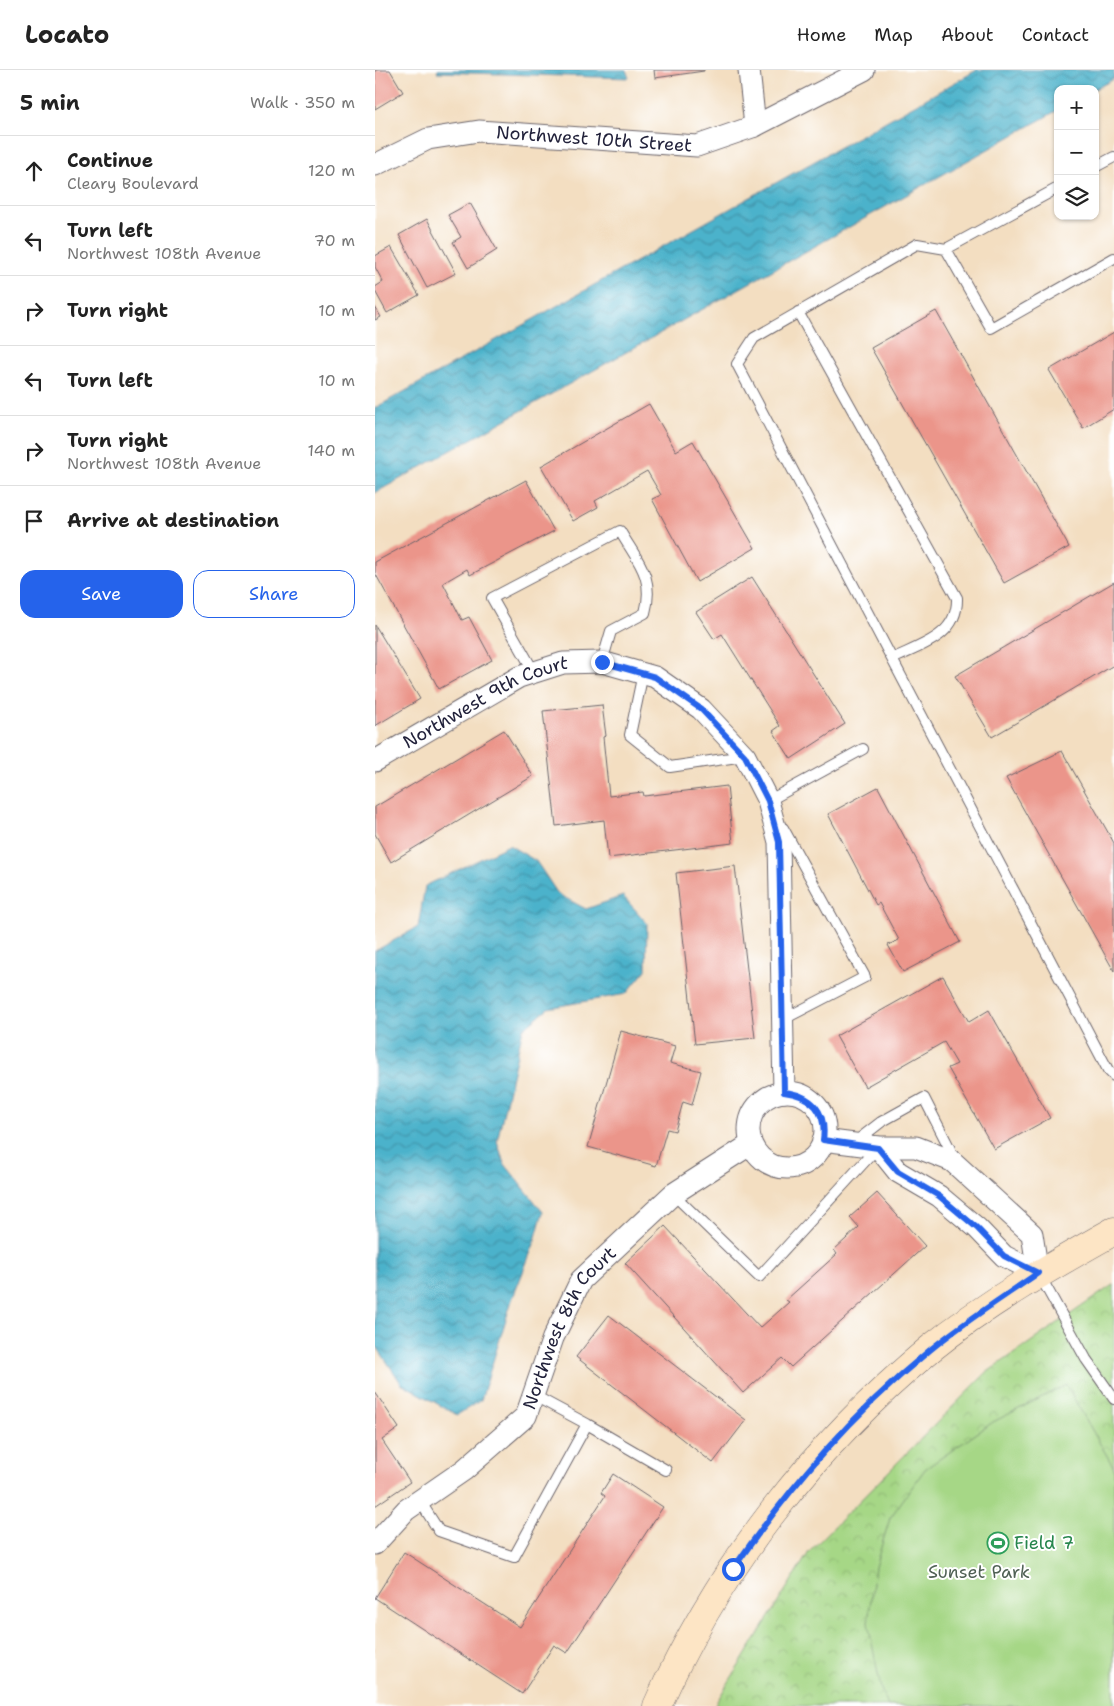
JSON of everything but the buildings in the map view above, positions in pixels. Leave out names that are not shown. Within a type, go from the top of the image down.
[{"type":"street","points":[[749,70],[755,126]]},
{"type":"street","name":"Northwest 10th Street","points":[[375,165],[428,139],[479,131],[697,146],[755,126],[863,70]]},
{"type":"street","name":"Northwest 9th Court","points":[[375,761],[519,677],[563,664],[602,662],[643,673],[655,677],[701,709],[745,756],[768,801],[779,842],[784,1092]]},
{"type":"street","points":[[784,1092],[797,1093],[809,1098],[818,1108],[825,1127],[823,1140],[817,1152],[807,1162],[792,1168],[778,1167],[766,1162],[756,1153],[751,1144],[749,1131],[751,1118],[757,1106],[771,1095],[784,1092]]},
{"type":"street","points":[[823,1140],[878,1148],[916,1148],[952,1162],[1032,1234],[1038,1273]]},
{"type":"street","name":"Northwest 8th Court","points":[[375,1544],[394,1522],[464,1470],[526,1416],[553,1338],[581,1280],[673,1194],[751,1144]]},
{"type":"street","points":[[878,1148],[898,1172],[939,1196],[977,1228],[1004,1256],[1038,1273]]},
{"type":"street","points":[[657,1706],[698,1625],[768,1519],[799,1478],[842,1430],[931,1348],[1038,1273],[1114,1231]]},
{"type":"lane","points":[[1099,165],[1114,157]]},
{"type":"lane","points":[[1054,190],[947,249],[917,244],[754,338],[737,364],[1108,1070],[1114,1076]]},
{"type":"lane","points":[[947,249],[991,328],[1114,258]]},
{"type":"lane","points":[[798,312],[957,598],[955,617],[944,631],[936,638],[892,659]]},
{"type":"lane","points":[[534,672],[492,598],[620,530],[649,580],[649,598],[645,613],[611,631],[602,662]]},
{"type":"lane","points":[[643,673],[630,735],[669,767],[745,756]]},
{"type":"lane","points":[[784,1019],[865,977],[768,801],[863,749]]},
{"type":"lane","points":[[853,1144],[881,1122],[923,1098],[949,1149],[952,1162]]},
{"type":"lane","points":[[673,1194],[759,1276],[878,1148]]},
{"type":"lane","points":[[1038,1273],[1086,1359],[1113,1397]]},
{"type":"lane","points":[[533,1395],[666,1470]]},
{"type":"lane","points":[[420,1501],[439,1531],[514,1557],[587,1424]]},
{"type":"green space","name":"Field 7","points":[[1114,1284],[1114,1706],[714,1706],[809,1552],[986,1373]]},
{"type":"green space","name":"Field 7","points":[[1066,1385],[1114,1468],[1114,1706],[888,1706],[881,1689],[868,1623],[875,1567],[890,1518],[925,1469],[993,1422]]},
{"type":"water","points":[[438,70],[626,70],[629,78],[437,72]]},
{"type":"water","points":[[977,70],[1114,70],[1114,79],[1099,87],[1099,85],[1054,85],[1054,112],[375,493],[375,408]]},
{"type":"water","points":[[509,845],[536,861],[558,894],[586,909],[623,896],[647,923],[646,970],[626,994],[548,1008],[523,1029],[497,1141],[504,1163],[543,1212],[534,1244],[512,1300],[481,1400],[457,1415],[401,1383],[375,1344],[375,951],[418,927],[425,886]]},
{"type":"place","name":"Field 7","points":[[998,1543]]},
{"type":"route","points":[[602,662],[655,677],[701,709],[745,756],[768,801],[779,842],[784,1092],[797,1093],[809,1098],[818,1108],[825,1127],[823,1140],[878,1148],[898,1172],[939,1196],[977,1228],[1004,1256],[1038,1273],[931,1348],[842,1430],[799,1478],[733,1569]]},
{"type":"park label","name":"Sunset Park","points":[[979,1572]]}]
